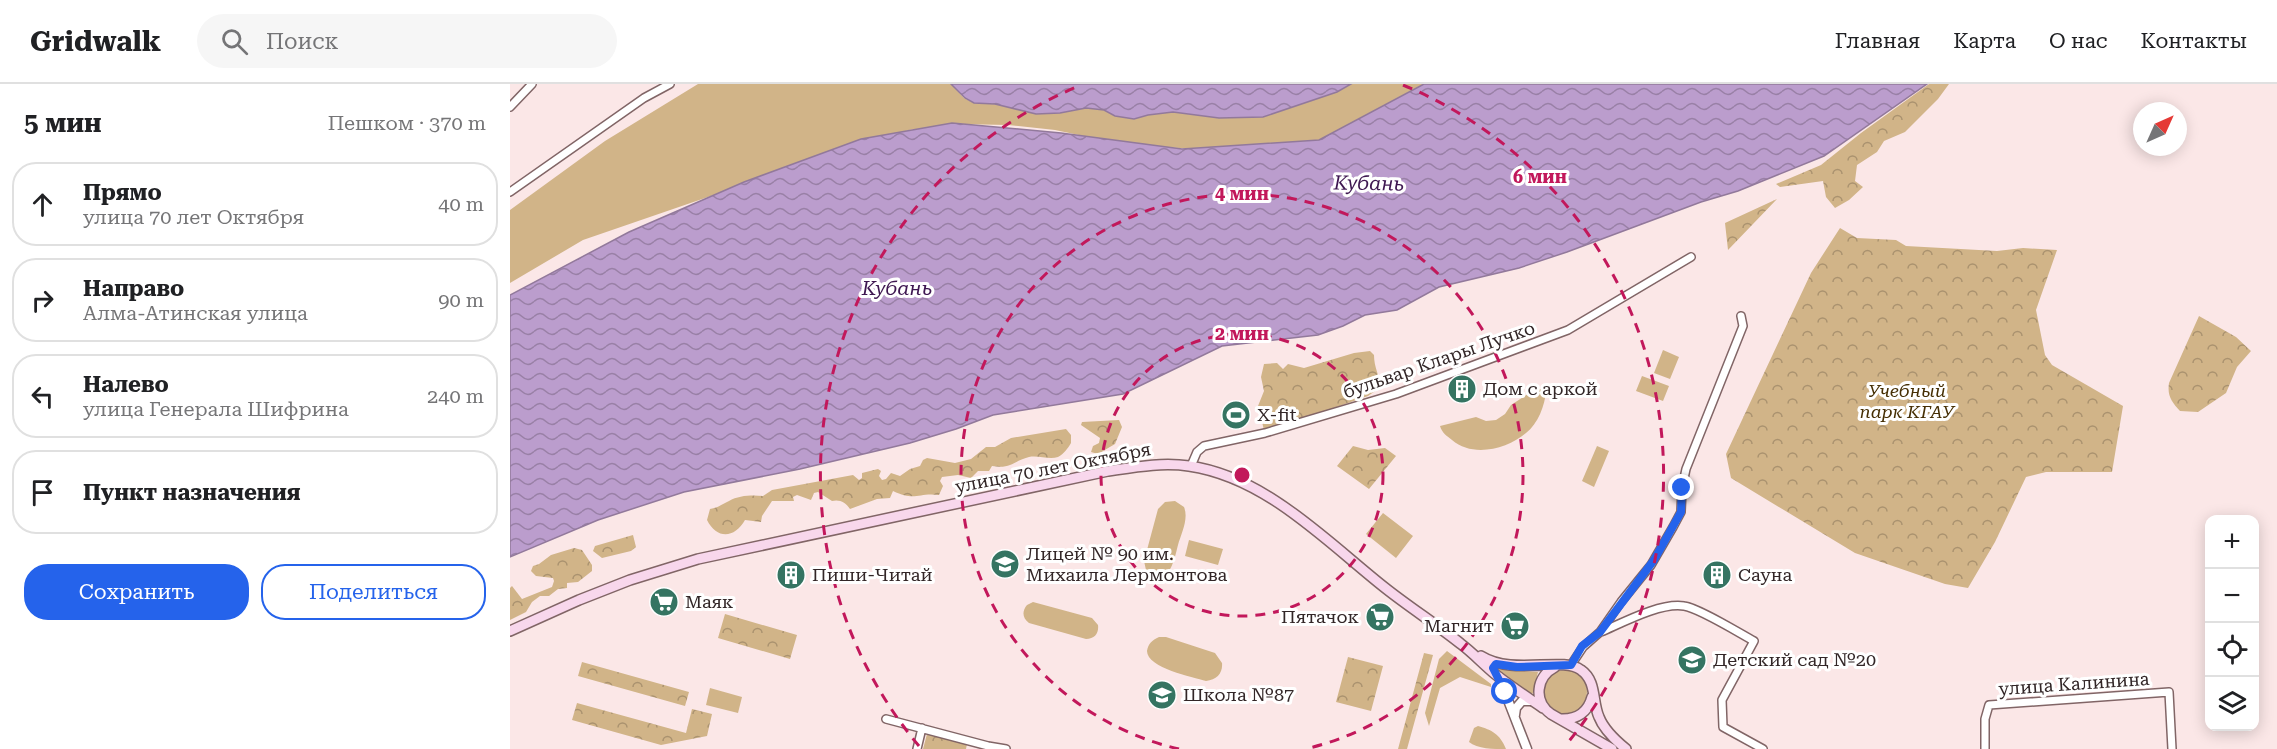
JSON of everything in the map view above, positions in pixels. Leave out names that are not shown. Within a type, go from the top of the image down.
[{"type":"main road","name":"улица 70 лет Октября","points":[[510,631],[630,580],[698,559],[1108,471],[1163,464],[1191,466],[1232,478],[1262,492],[1401,601],[1461,644],[1497,676],[1543,708]]},
{"type":"main road","points":[[1461,644],[1498,664],[1517,667],[1571,665],[1585,673],[1593,688],[1600,721],[1611,736],[1626,749]]},
{"type":"main road","points":[[1497,676],[1493,668],[1498,664]]},
{"type":"main road","points":[[1560,665],[1548,671],[1541,682],[1539,695],[1543,708],[1612,749]]},
{"type":"main road","points":[[1558,718],[1571,718],[1583,713],[1591,702],[1593,688]]},
{"type":"street","points":[[510,107],[532,84]]},
{"type":"street","points":[[510,192],[644,99],[670,84]]},
{"type":"street","name":"бульвар Клары Лучко","points":[[1191,466],[1197,452],[1204,446],[1265,434],[1396,394],[1568,330],[1691,257]]},
{"type":"street","points":[[1600,632],[1651,565],[1681,512],[1686,469],[1743,326],[1741,316]]},
{"type":"street","points":[[1571,665],[1582,646],[1600,632],[1654,611],[1682,605],[1754,641],[1722,700],[1721,716],[1723,727],[1763,749]]},
{"type":"street","points":[[1497,676],[1515,715],[1527,749]]},
{"type":"street","name":"улица Калинина","points":[[1985,749],[1985,719],[1989,705],[2169,692],[2172,749]]},
{"type":"street","points":[[1515,715],[1516,708],[1522,701],[1534,701]]},
{"type":"street","points":[[886,719],[922,728],[970,745],[1006,749]]},
{"type":"street","points":[[917,749],[922,728]]},
{"type":"green space","points":[[698,84],[951,84],[964,98],[974,103],[995,104],[1036,114],[1060,113],[1086,108],[1104,110],[1115,116],[1134,119],[1173,112],[1219,118],[1263,117],[1337,92],[1351,84],[1436,84],[1338,139],[1197,149],[1127,145],[1055,130],[1008,125],[956,124],[909,130],[583,240],[510,283],[510,210],[605,141]]},
{"type":"green space","points":[[1929,84],[1949,84],[1938,99],[1905,132],[1884,141],[1877,152],[1857,165],[1855,181],[1863,187],[1849,200],[1835,208],[1826,197],[1823,181],[1780,187],[1776,184],[1821,165]]},
{"type":"green space","points":[[1777,199],[1728,250],[1725,223]]},
{"type":"green space","name":"Учебный парк КГАУ","points":[[1840,228],[1857,238],[1896,240],[1906,246],[1997,251],[2023,248],[2057,250],[2036,310],[2045,355],[2052,365],[2123,406],[2112,472],[2046,472],[2026,477],[1995,542],[1968,588],[1945,584],[1855,553],[1731,478],[1726,454],[1811,273]]},
{"type":"green space","points":[[2199,316],[2236,337],[2251,351],[2237,367],[2226,393],[2198,412],[2180,411],[2171,398],[2169,383]]},
{"type":"green space","points":[[1663,350],[1679,357],[1670,379],[1654,373]]},
{"type":"green space","points":[[1370,351],[1374,355],[1381,387],[1368,396],[1264,430],[1258,406],[1264,391],[1261,377],[1264,364],[1277,363],[1283,369],[1288,364],[1304,368],[1354,353]]},
{"type":"green space","points":[[1642,376],[1669,386],[1663,401],[1636,391]]},
{"type":"green space","points":[[1537,388],[1546,391],[1540,414],[1534,425],[1518,439],[1500,447],[1480,450],[1460,446],[1445,434],[1440,426],[1476,417],[1486,421],[1496,420],[1505,414],[1511,405]]},
{"type":"green space","points":[[1119,420],[1122,427],[1115,444],[1098,454],[1091,452],[1093,446],[1099,443],[1100,438],[1081,425],[1082,422]]},
{"type":"green space","points":[[1066,429],[1071,435],[1071,443],[1058,457],[1029,457],[1008,466],[992,466],[989,471],[978,471],[971,478],[958,475],[942,477],[940,481],[943,486],[939,495],[907,496],[893,491],[890,498],[877,499],[850,509],[842,502],[832,501],[818,492],[814,493],[811,500],[797,495],[793,497],[794,501],[772,501],[762,516],[761,522],[745,520],[736,530],[726,534],[716,531],[707,520],[710,509],[733,499],[763,496],[772,490],[853,475],[859,480],[862,478],[862,473],[878,469],[881,471],[879,476],[882,480],[891,473],[900,476],[920,466],[927,458],[955,463],[971,459],[986,447],[995,447],[1011,438]]},
{"type":"green space","points":[[1353,446],[1368,450],[1385,448],[1396,456],[1369,489],[1337,466]]},
{"type":"green space","points":[[1597,446],[1609,451],[1594,487],[1582,481]]},
{"type":"green space","points":[[1175,501],[1184,507],[1185,521],[1169,571],[1165,576],[1154,576],[1146,570],[1144,561],[1158,509],[1165,502]]},
{"type":"green space","points":[[1383,513],[1413,536],[1396,558],[1366,534]]},
{"type":"green space","points":[[633,535],[636,547],[631,551],[602,558],[593,551],[595,546]]},
{"type":"green space","points":[[1189,540],[1223,549],[1218,565],[1185,556]]},
{"type":"green space","points":[[574,548],[582,550],[592,565],[592,571],[578,582],[567,583],[567,588],[558,589],[549,596],[540,596],[532,602],[526,612],[510,620],[510,588],[512,586],[522,599],[552,587],[553,578],[536,576],[531,571],[533,566],[551,555]]},
{"type":"green space","points":[[1033,602],[1092,618],[1098,625],[1098,631],[1094,637],[1086,639],[1029,623],[1024,617],[1024,610]]},
{"type":"green space","points":[[725,614],[797,635],[790,659],[718,638]]},
{"type":"green space","points":[[1159,637],[1166,637],[1215,653],[1222,663],[1220,673],[1216,678],[1206,681],[1162,667],[1149,657],[1147,651],[1151,642]]},
{"type":"green space","points":[[1447,651],[1491,684],[1491,687],[1460,677],[1440,688],[1429,726],[1425,713],[1439,659]]},
{"type":"green space","points":[[1424,653],[1433,655],[1407,749],[1398,749]]},
{"type":"green space","points":[[1348,657],[1383,666],[1371,711],[1336,702]]},
{"type":"green space","points":[[582,662],[689,692],[685,706],[578,676]]},
{"type":"green space","points":[[1498,669],[1538,672],[1533,693],[1530,695]]},
{"type":"green space","points":[[1565,670],[1574,671],[1581,676],[1586,683],[1586,701],[1581,708],[1574,713],[1565,714],[1556,713],[1549,708],[1544,701],[1543,692],[1544,683],[1549,676],[1556,671]]},
{"type":"green space","points":[[710,688],[742,697],[738,713],[706,705]]},
{"type":"green space","points":[[577,703],[686,733],[692,709],[712,714],[707,736],[661,745],[572,720]]},
{"type":"green space","points":[[1478,726],[1495,733],[1506,749],[1491,749],[1469,742],[1474,728]]},
{"type":"green space","points":[[927,734],[967,744],[966,749],[923,749]]},
{"type":"water","points":[[951,84],[1351,84],[1337,92],[1263,117],[1219,118],[1173,112],[1134,119],[1115,116],[1104,110],[1086,108],[1060,113],[1036,114],[995,104],[974,103],[965,98]]},
{"type":"water","name":"Кубань","points":[[1424,84],[1927,84],[1824,156],[1738,191],[1701,202],[1567,252],[1519,268],[1439,287],[1397,310],[1365,315],[1318,335],[1222,346],[1123,394],[993,415],[910,443],[800,469],[684,492],[598,520],[510,557],[510,295],[629,232],[744,182],[861,139],[952,123],[1061,133],[1182,149],[1319,140]]},
{"type":"place","name":"Дом с аркой","points":[[1462,389]]},
{"type":"place","name":"X-fit","points":[[1236,415]]},
{"type":"place","name":"Лицей № 90 им. Михаила Лермонтова","points":[[1005,564]]},
{"type":"place","name":"Пиши-Читай","points":[[791,575]]},
{"type":"place","name":"Сауна","points":[[1717,575]]},
{"type":"place","name":"Маяк","points":[[664,602]]},
{"type":"place","name":"Пятачок","points":[[1380,617]]},
{"type":"place","name":"Магнит","points":[[1515,626]]},
{"type":"place","name":"Детский сад №20","points":[[1692,660]]},
{"type":"place","name":"Школа №87","points":[[1162,695]]},
{"type":"route","points":[[1505,692],[1493,668],[1496,664],[1517,667],[1571,665],[1582,646],[1600,632],[1651,565],[1673,527],[1681,512],[1682,488]]}]
